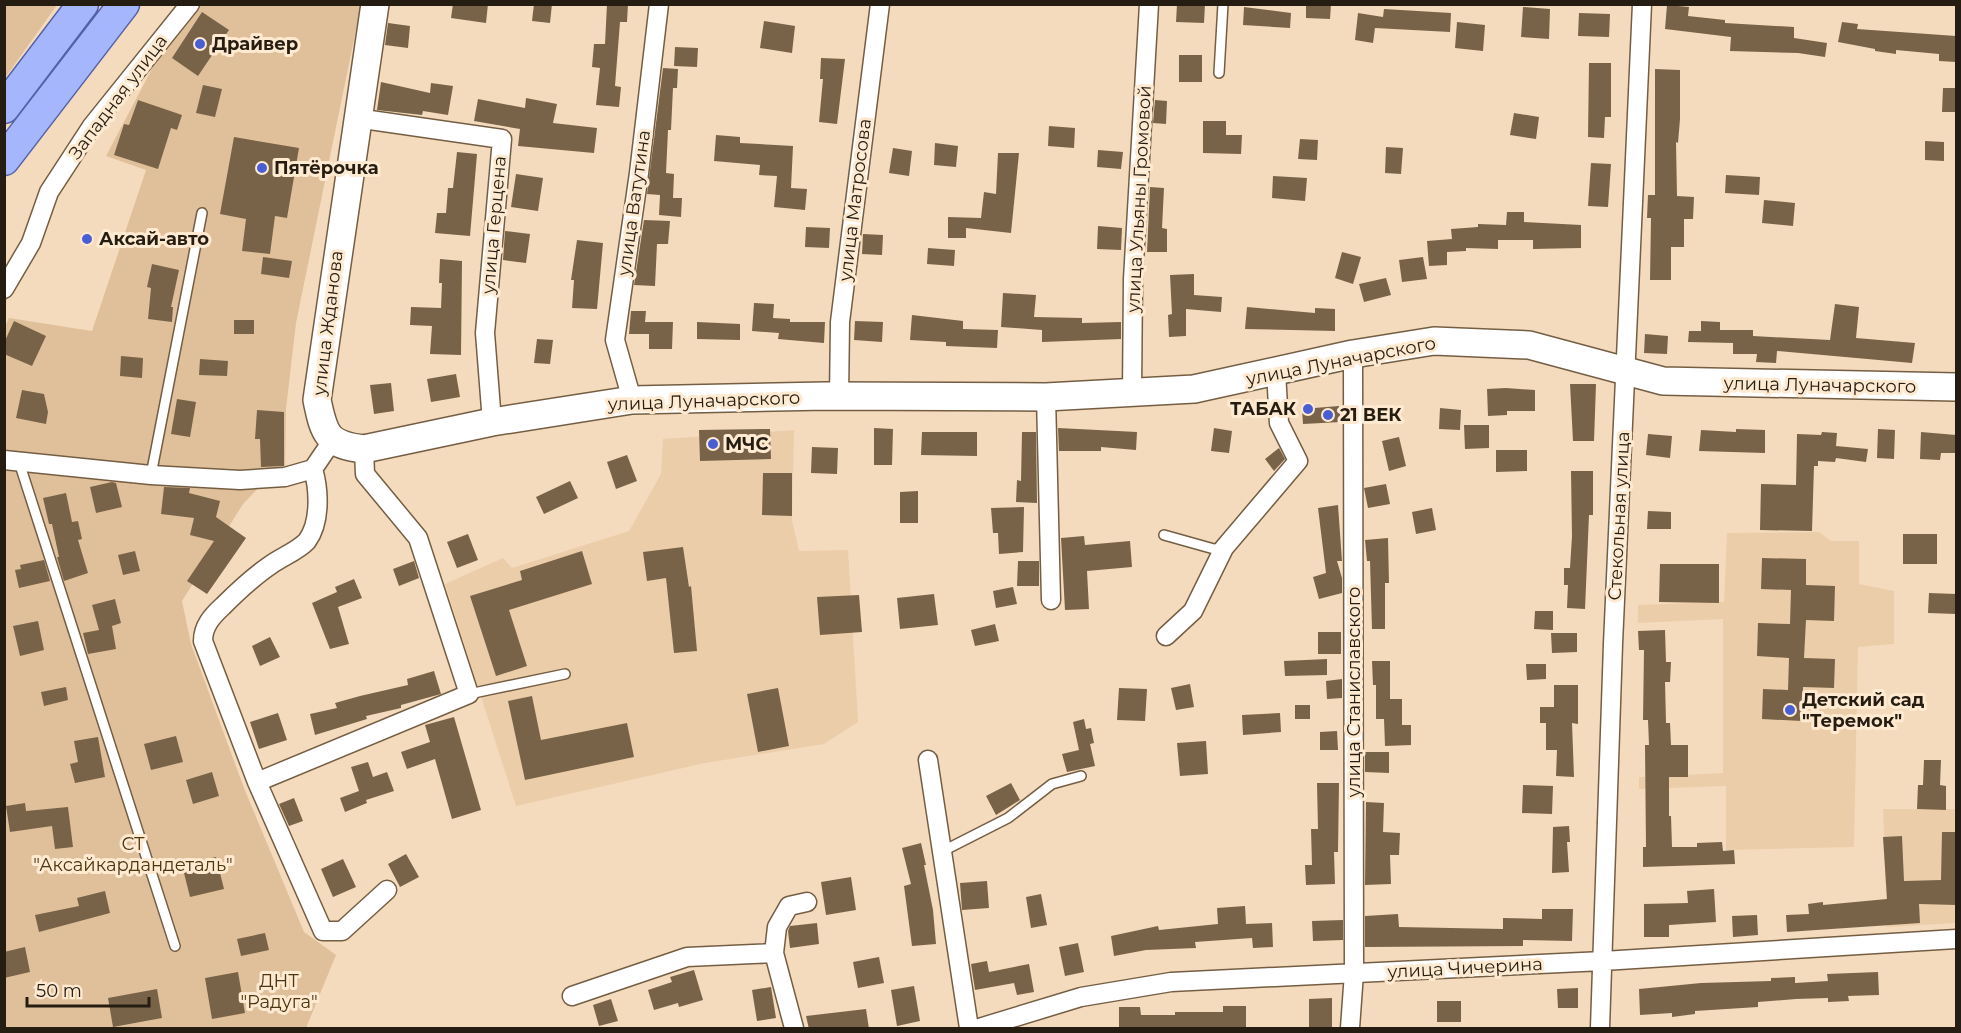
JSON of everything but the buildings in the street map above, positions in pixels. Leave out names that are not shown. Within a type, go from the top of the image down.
[{"type":"main road","points":[[4,108],[83,4]]},
{"type":"main road","points":[[4,160],[124,4]]},
{"type":"main road","name":"улица Жданова","points":[[332,441],[322,428],[317,400],[356,118],[375,4]]},
{"type":"main road","name":"улица Луначарского","points":[[332,441],[346,447],[364,449],[492,422],[632,400],[1046,397],[1194,389],[1353,354],[1434,341],[1529,345],[1663,381],[1956,387]]},
{"type":"street","name":"Западная улица","points":[[4,289],[32,243],[49,192],[92,126],[190,4]]},
{"type":"street","name":"улица Ватутина","points":[[632,400],[615,340],[639,173],[659,4]]},
{"type":"street","name":"улица Матросова","points":[[839,397],[840,322],[880,4]]},
{"type":"street","name":"улица Ульяны Громовой","points":[[1132,393],[1133,279],[1149,4]]},
{"type":"street","name":"Стекольная улица","points":[[1600,1029],[1625,371],[1642,4]]},
{"type":"street","name":"улица Герцена","points":[[356,118],[502,138],[485,333],[492,422]]},
{"type":"street","name":"улица Станиславского","points":[[1350,1029],[1354,974],[1353,354]]},
{"type":"street","points":[[1166,636],[1193,611],[1224,548],[1298,461],[1279,423],[1276,372]]},
{"type":"street","points":[[1046,397],[1051,600]]},
{"type":"street","points":[[12,461],[151,475],[240,480],[285,477],[313,469],[332,441]]},
{"type":"street","points":[[257,782],[468,694],[418,538],[387,497],[365,474],[364,449]]},
{"type":"street","points":[[313,469],[318,486],[317,503],[314,526],[306,542],[243,586],[214,615],[203,631],[203,641],[257,782],[323,931],[342,931],[387,890]]},
{"type":"street","points":[[928,760],[969,1029]]},
{"type":"street","points":[[794,1029],[774,952],[777,927],[789,906],[807,902]]},
{"type":"street","name":"улица Чичерина","points":[[979,1029],[1081,997],[1171,982],[1602,961],[1956,939]]},
{"type":"street","points":[[572,996],[687,957],[774,952]]},
{"type":"lane","points":[[1219,73],[1223,4]]},
{"type":"lane","points":[[151,475],[202,213]]},
{"type":"lane","points":[[12,461],[175,946]]},
{"type":"lane","points":[[1164,535],[1214,549],[1224,548]]},
{"type":"lane","points":[[468,694],[565,674]]},
{"type":"lane","points":[[943,851],[1008,818],[1052,784],[1081,776]]},
{"type":"shaded area","points":[[794,430],[792,520],[799,551],[848,550],[858,722],[824,744],[705,763],[516,806],[445,584],[503,558],[512,568],[629,531],[661,474],[663,439]]},
{"type":"shaded area","name":"Детский сад \"Теремок\"","points":[[1819,532],[1831,541],[1859,541],[1859,584],[1894,591],[1894,644],[1858,647],[1854,847],[1726,850],[1726,786],[1639,789],[1639,777],[1723,773],[1723,619],[1638,623],[1638,605],[1724,602],[1727,533]]},
{"type":"shaded area","points":[[1883,809],[1956,809],[1956,923],[1887,927]]},
{"type":"green space","points":[[4,5],[57,5],[5,78]]},
{"type":"green space","name":"СТ \"Аксайкардандеталь\"","points":[[200,5],[361,5],[296,323],[286,409],[285,480],[264,482],[243,504],[182,601],[191,644],[244,788],[304,932],[336,955],[306,1028],[5,1028],[5,326],[9,318],[92,331],[146,170],[106,156],[155,63]]},
{"type":"place","name":"Драйвер","points":[[200,44]]},
{"type":"place","name":"Пятёрочка","points":[[262,168]]},
{"type":"place","name":"Аксай-авто","points":[[87,239]]},
{"type":"place","name":"ТАБАК","points":[[1308,409]]},
{"type":"place","name":"21 ВЕК","points":[[1328,415]]},
{"type":"place","name":"МЧС","points":[[713,444]]},
{"type":"place","name":"Детский сад \"Теремок\"","points":[[1790,710]]},
{"type":"park label","name":"ДНТ \"Радуга\"","points":[[279,991]]}]
